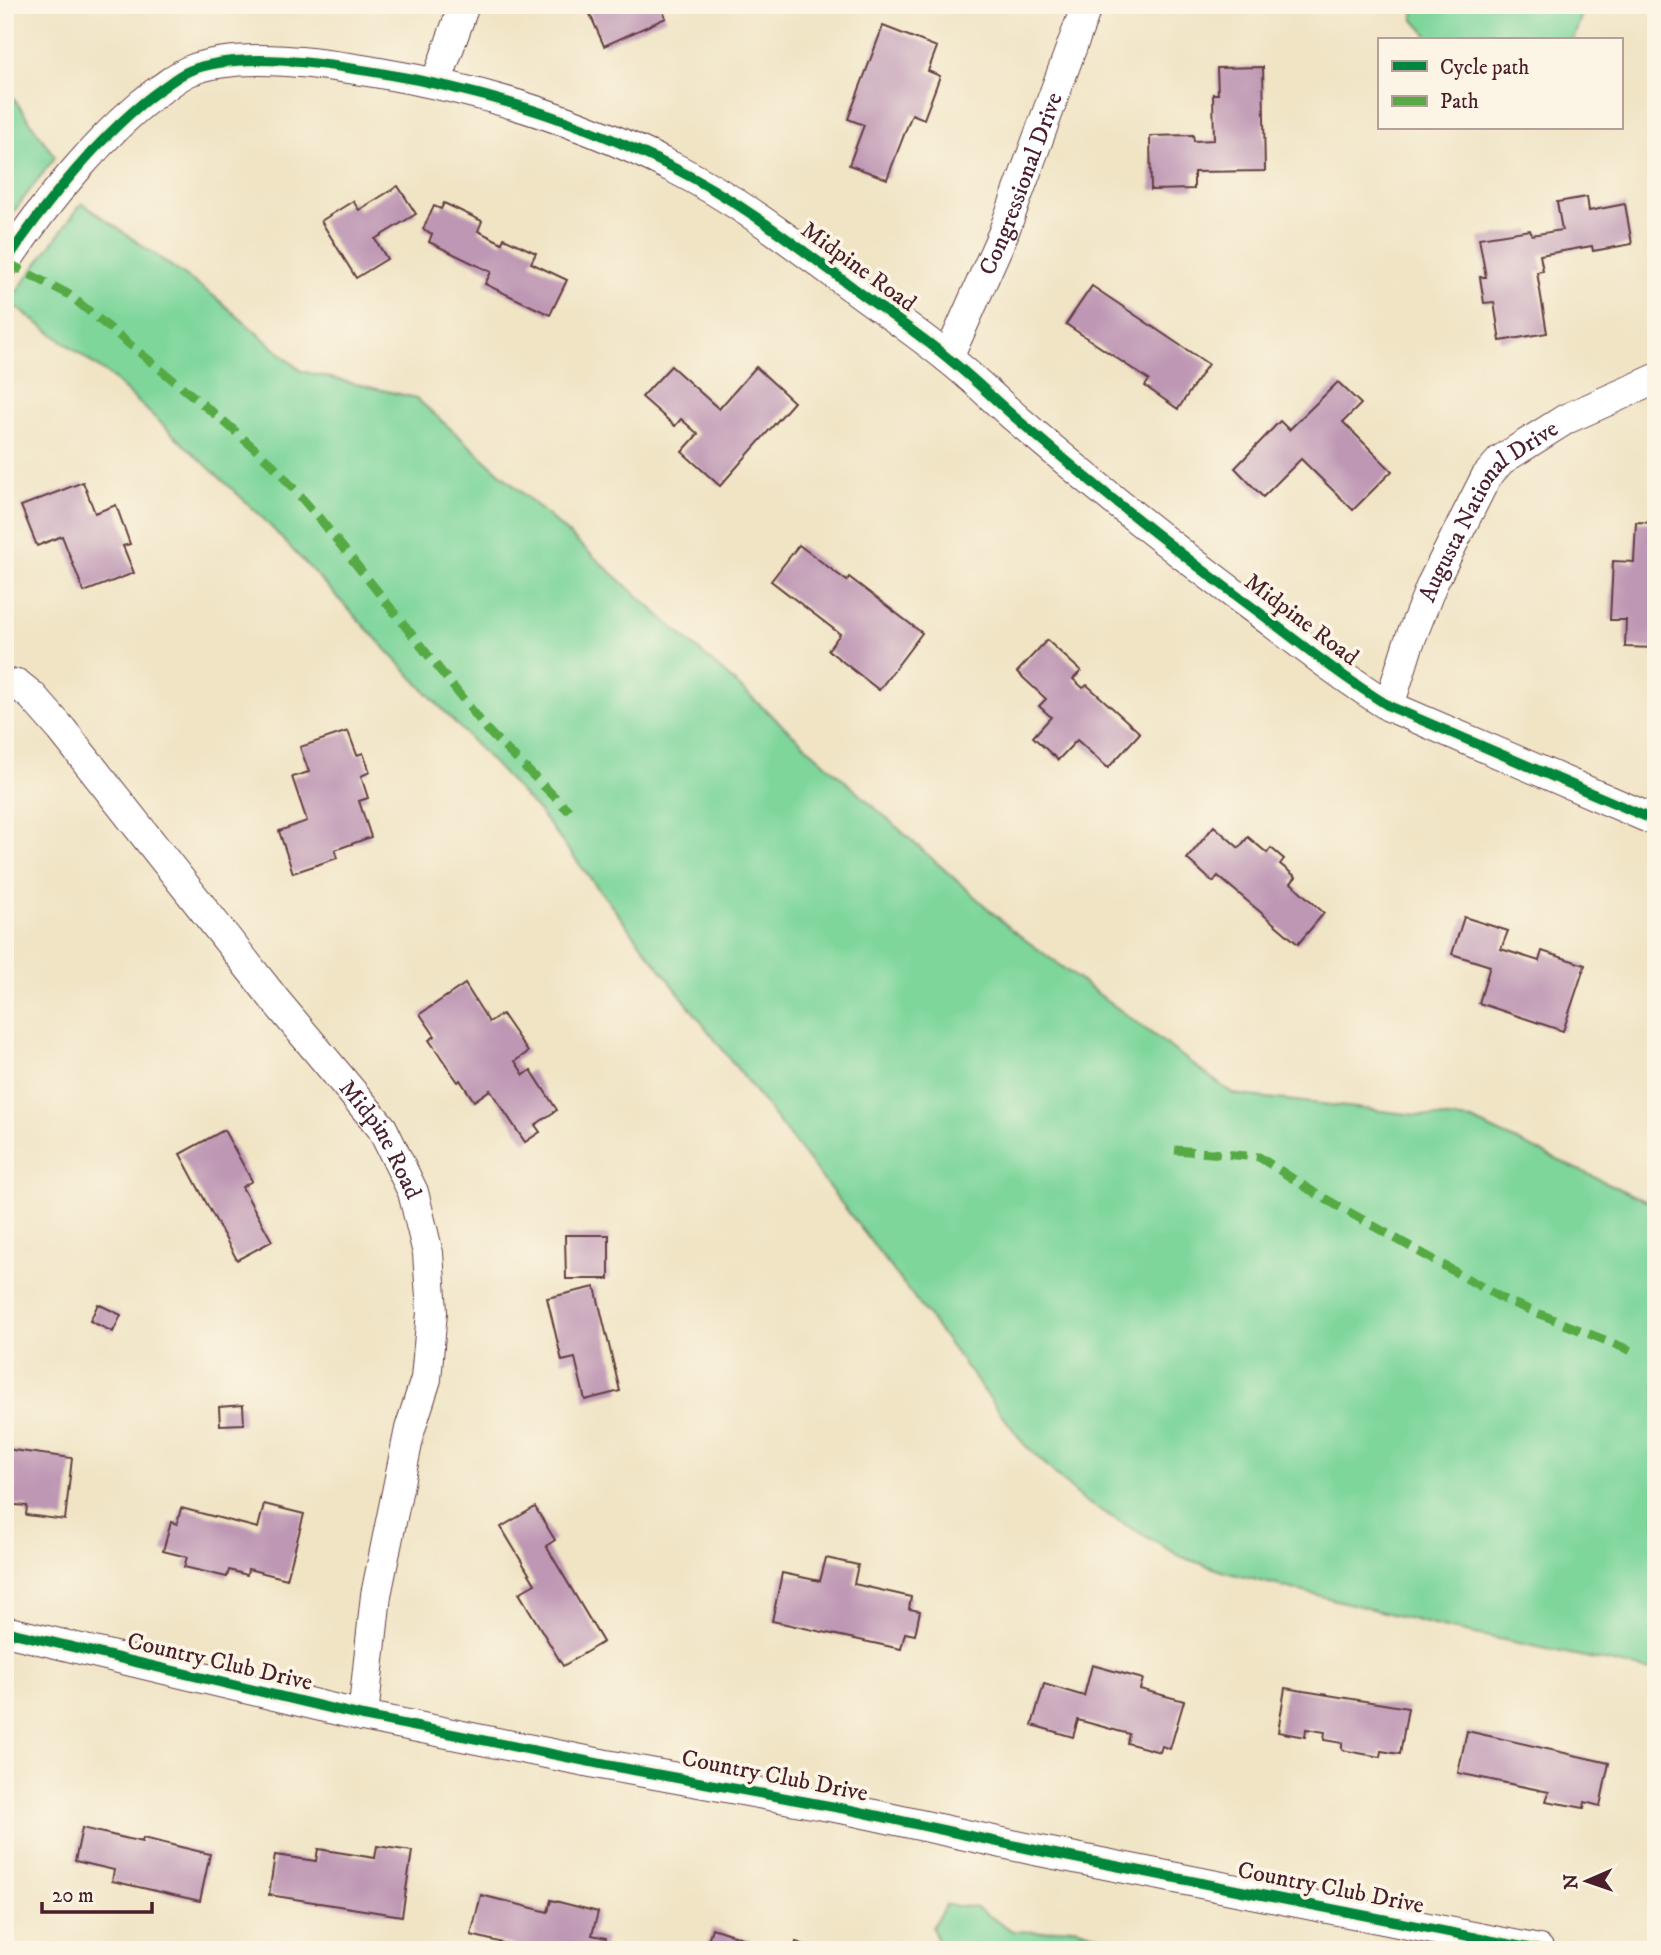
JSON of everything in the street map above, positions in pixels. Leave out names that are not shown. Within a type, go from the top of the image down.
[{"type":"street","points":[[436,83],[464,5]]},
{"type":"street","name":"Congressional Drive","points":[[948,358],[1003,234],[1087,5]]},
{"type":"street","name":"Midpine Road","points":[[5,263],[25,232],[97,147],[147,100],[187,72],[224,61],[272,61],[348,67],[436,83],[538,112],[601,134],[677,169],[771,228],[948,358],[1020,421],[1211,577],[1352,683],[1390,706],[1656,821]]},
{"type":"street","name":"Augusta National Drive","points":[[1390,706],[1408,645],[1432,584],[1486,477],[1501,460],[1566,419],[1656,379]]},
{"type":"street","name":"Midpine Road","points":[[5,688],[17,684],[32,696],[62,730],[266,989],[382,1128],[413,1192],[428,1253],[432,1312],[426,1379],[410,1429],[376,1595],[363,1716]]},
{"type":"street","name":"Country Club Drive","points":[[5,1631],[363,1716],[606,1765],[851,1810],[1035,1850],[1539,1950]]},
{"type":"green space","points":[[1413,5],[1585,5],[1574,38],[1430,38],[1414,20]]},
{"type":"green space","points":[[5,86],[55,157],[5,223]]},
{"type":"green space","points":[[82,203],[215,297],[301,371],[416,398],[1012,930],[1233,1094],[1472,1120],[1656,1206],[1656,1672],[1442,1627],[1225,1572],[1182,1557],[1084,1501],[1024,1444],[539,812],[259,514],[110,376],[9,302]]},
{"type":"green space","points":[[946,1905],[975,1907],[1013,1931],[1040,1932],[1074,1927],[1121,1943],[1133,1950],[941,1950],[932,1927]]},
{"type":"building","points":[[603,5],[660,5],[666,18],[604,46],[589,12]]},
{"type":"building","points":[[883,26],[937,47],[928,71],[940,76],[924,119],[912,114],[887,179],[849,165],[864,125],[848,119]]},
{"type":"building","points":[[1263,67],[1265,171],[1194,172],[1194,189],[1151,190],[1150,136],[1193,135],[1194,141],[1214,140],[1213,94],[1218,94],[1217,68]]},
{"type":"building","points":[[398,186],[416,214],[375,239],[387,259],[356,278],[321,221],[353,201],[359,210]]},
{"type":"building","points":[[1587,197],[1589,211],[1625,204],[1632,244],[1593,251],[1592,246],[1540,255],[1543,271],[1537,272],[1547,333],[1500,341],[1494,302],[1484,303],[1480,277],[1486,277],[1479,238],[1530,230],[1532,235],[1562,230],[1557,202]]},
{"type":"building","points":[[444,203],[482,221],[478,231],[502,243],[504,238],[536,253],[531,263],[567,280],[550,315],[485,284],[491,272],[429,242],[432,234],[423,229],[434,206],[441,209]]},
{"type":"building","points":[[1092,286],[1208,364],[1178,409],[1145,386],[1149,380],[1066,324]]},
{"type":"building","points":[[671,366],[719,409],[756,367],[794,402],[720,486],[682,452],[698,434],[681,419],[675,426],[642,397]]},
{"type":"building","points":[[1338,382],[1361,404],[1343,422],[1392,471],[1353,510],[1301,459],[1263,497],[1235,468],[1280,421],[1289,430]]},
{"type":"building","points":[[83,482],[95,513],[116,505],[130,544],[123,546],[134,573],[84,592],[62,536],[37,546],[21,506]]},
{"type":"building","points":[[1636,522],[1656,523],[1656,648],[1625,647],[1626,620],[1610,620],[1613,561],[1634,562]]},
{"type":"building","points":[[799,545],[847,581],[849,577],[922,633],[879,690],[828,650],[840,634],[771,581]]},
{"type":"building","points":[[1047,640],[1081,671],[1073,679],[1083,688],[1087,685],[1140,733],[1108,768],[1077,740],[1058,760],[1033,737],[1051,717],[1039,706],[1046,699],[1017,672]]},
{"type":"building","points":[[348,731],[357,755],[363,753],[370,772],[361,776],[368,798],[359,801],[371,837],[335,850],[337,858],[293,873],[279,831],[307,821],[292,777],[309,772],[300,747]]},
{"type":"building","points":[[1214,826],[1239,848],[1248,837],[1267,853],[1271,848],[1284,859],[1280,864],[1296,877],[1291,883],[1324,913],[1298,944],[1218,876],[1213,882],[1187,859]]},
{"type":"building","points":[[1464,917],[1508,931],[1501,949],[1539,961],[1542,951],[1585,965],[1563,1031],[1479,1003],[1490,966],[1452,954]]},
{"type":"building","points":[[465,984],[489,1022],[502,1014],[528,1052],[515,1061],[524,1075],[531,1070],[557,1110],[535,1125],[540,1132],[525,1142],[490,1090],[474,1101],[429,1040],[435,1036],[420,1014]]},
{"type":"building","points":[[224,1130],[252,1181],[242,1187],[272,1241],[237,1260],[180,1154]]},
{"type":"building","points":[[565,1235],[609,1235],[609,1279],[566,1279]]},
{"type":"building","points":[[595,1287],[620,1391],[585,1400],[575,1358],[562,1361],[547,1298]]},
{"type":"building","points":[[98,1304],[121,1315],[113,1332],[90,1321]]},
{"type":"building","points":[[243,1405],[244,1424],[220,1425],[219,1407]]},
{"type":"building","points":[[5,1449],[72,1458],[65,1520],[26,1515],[27,1506],[5,1504],[8,1473],[5,1473]]},
{"type":"building","points":[[264,1504],[304,1514],[287,1579],[248,1569],[247,1575],[229,1570],[227,1577],[184,1567],[187,1557],[163,1551],[171,1522],[177,1524],[181,1508],[258,1528]]},
{"type":"building","points":[[535,1507],[555,1540],[546,1546],[603,1642],[563,1666],[519,1593],[535,1584],[501,1527]]},
{"type":"building","points":[[826,1558],[858,1565],[854,1584],[911,1597],[909,1609],[920,1611],[915,1635],[905,1633],[901,1649],[772,1621],[782,1573],[820,1581]]},
{"type":"building","points":[[1092,1665],[1143,1679],[1140,1689],[1184,1701],[1170,1749],[1162,1746],[1160,1752],[1127,1743],[1129,1734],[1078,1720],[1073,1737],[1032,1725],[1044,1684],[1084,1696]]},
{"type":"building","points":[[1285,1688],[1408,1708],[1400,1754],[1381,1751],[1380,1757],[1342,1750],[1342,1743],[1324,1740],[1325,1732],[1306,1729],[1305,1737],[1278,1732]]},
{"type":"building","points":[[1467,1731],[1609,1763],[1600,1806],[1585,1802],[1584,1808],[1546,1801],[1549,1792],[1458,1773]]},
{"type":"building","points":[[82,1828],[142,1842],[143,1838],[210,1854],[200,1901],[112,1881],[114,1870],[75,1861]]},
{"type":"building","points":[[377,1846],[412,1851],[402,1916],[269,1895],[275,1855],[316,1861],[318,1849],[375,1858]]},
{"type":"building","points":[[481,1895],[548,1912],[551,1900],[598,1912],[592,1935],[606,1938],[603,1950],[553,1950],[539,1946],[538,1950],[531,1950],[471,1935]]},
{"type":"building","points":[[712,1928],[751,1941],[750,1945],[762,1950],[705,1950]]},
{"type":"building","points":[[796,1942],[817,1949],[817,1950],[793,1950]]},
{"type":"marked path","points":[[6,262],[68,294],[273,465],[320,519],[490,733],[569,811]]},
{"type":"marked path","points":[[1175,1150],[1259,1157],[1315,1193],[1505,1300],[1637,1353]]},
{"type":"cycle path","points":[[5,263],[37,217],[97,146],[161,89],[189,71],[209,65],[257,60],[335,66],[456,88],[530,109],[639,151],[721,194],[767,224],[938,350],[1077,470],[1198,567],[1323,661],[1389,706],[1656,821]]},
{"type":"cycle path","points":[[5,1631],[363,1716],[606,1765],[851,1810],[1035,1850],[1539,1950]]}]
